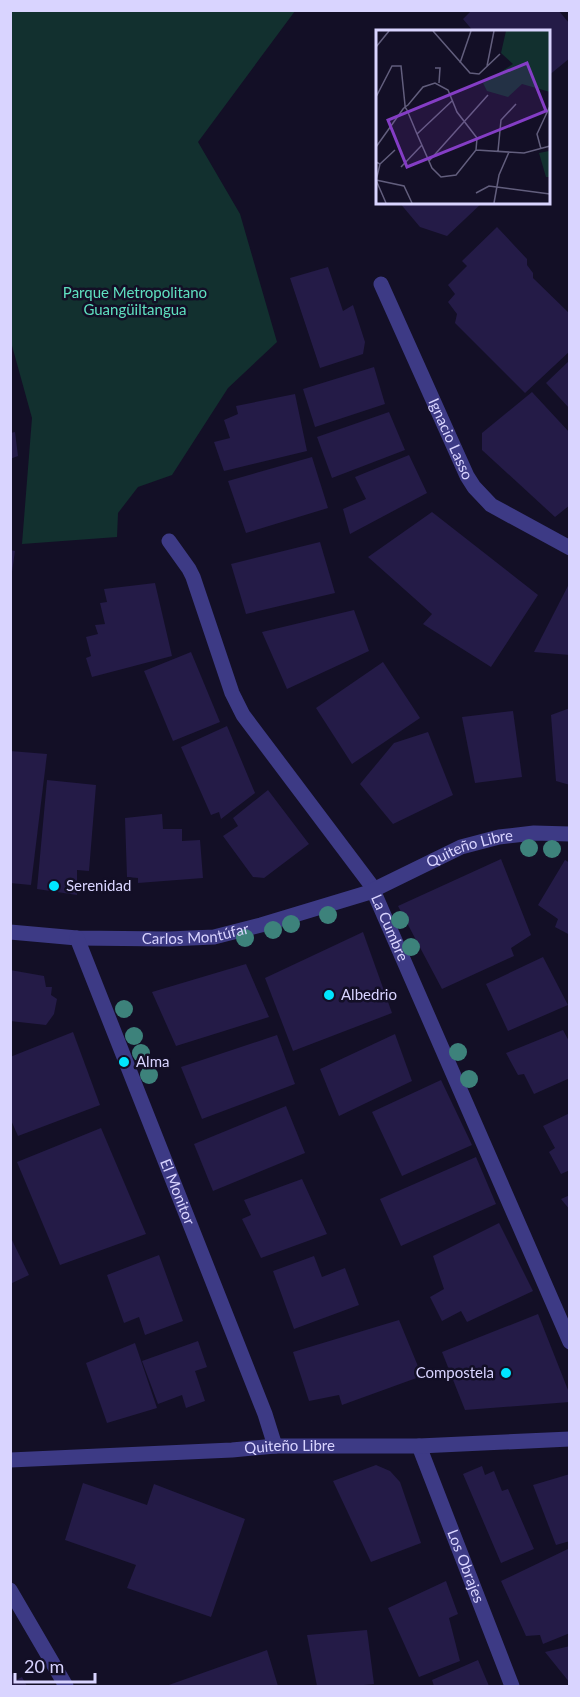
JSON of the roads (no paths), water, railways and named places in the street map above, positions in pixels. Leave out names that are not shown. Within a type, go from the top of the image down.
[{"type":"street","name":"Ignacio Lasso","points":[[381,284],[474,487],[491,505],[570,548]]},
{"type":"street","name":"La Cumbre","points":[[169,541],[193,577],[232,693],[243,715],[374,889],[570,1342]]},
{"type":"street","name":"Quiteño Libre","points":[[374,889],[461,847],[499,837],[534,833],[570,834]]},
{"type":"street","name":"Carlos Montúfar","points":[[10,932],[77,938],[214,937],[367,894],[374,889]]},
{"type":"street","name":"El Monitor","points":[[77,938],[265,1414],[275,1446]]},
{"type":"street","name":"Quiteño Libre","points":[[10,1460],[275,1446],[419,1446],[570,1439]]},
{"type":"street","name":"Los Obrajes","points":[[419,1446],[512,1686]]},
{"type":"street","points":[[10,1590],[66,1686]]},
{"type":"place","name":"Serenidad","points":[[54,886]]},
{"type":"place","name":"Albedrio","points":[[329,995]]},
{"type":"place","name":"Alma","points":[[124,1062]]},
{"type":"place","name":"Compostela","points":[[506,1373]]},
{"type":"park label","name":"Parque Metropolitano Guangüiltangua","points":[[135,302]]}]
